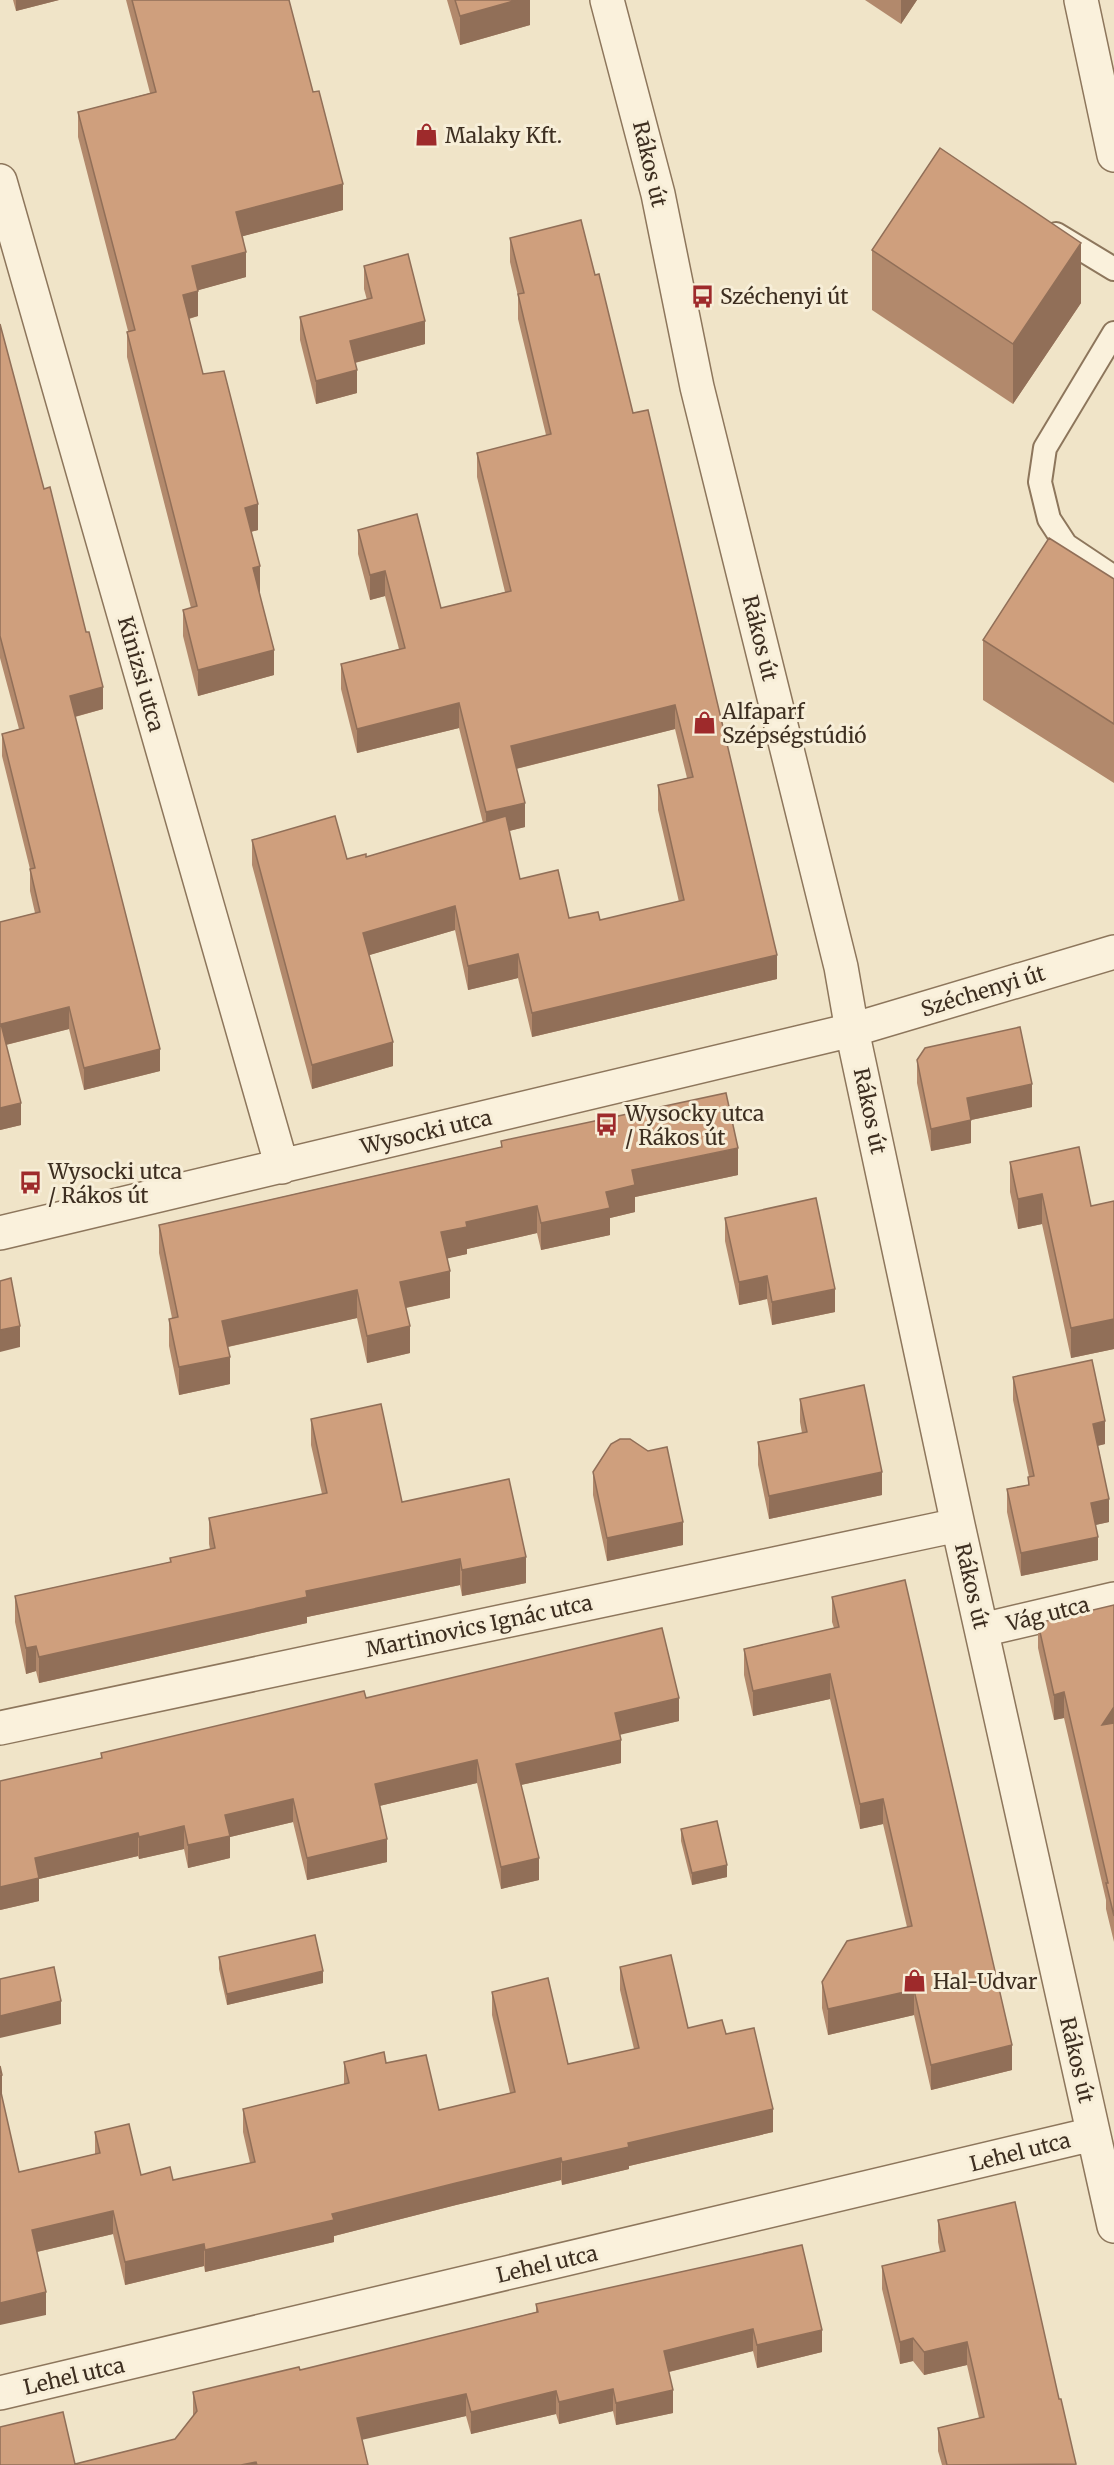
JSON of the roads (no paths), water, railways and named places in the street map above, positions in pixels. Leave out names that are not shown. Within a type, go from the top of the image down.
[{"type":"street","name":"Rákos út","points":[[607,0],[658,194],[697,387],[841,968],[852,1030],[958,1525],[1112,2211]]},
{"type":"street","points":[[1081,0],[1114,154]]},
{"type":"street","name":"Kinizsi utca","points":[[0,181],[282,1167]]},
{"type":"street","name":"Széchenyi út","points":[[852,1030],[1114,952]]},
{"type":"street","name":"Wysocki utca","points":[[0,1233],[852,1030]]},
{"type":"street","name":"Martinovics Ignác utca","points":[[0,1728],[958,1525]]},
{"type":"street","name":"Vág utca","points":[[982,1630],[1114,1599]]},
{"type":"street","name":"Lehel utca","points":[[0,2393],[1094,2134]]},
{"type":"lane","points":[[1035,222],[1114,269]]},
{"type":"lane","points":[[1114,333],[1046,448],[1040,482],[1049,519],[1066,545],[1114,577]]},
{"type":"place","name":"Malaky Kft.","points":[[427,135]]},
{"type":"place","name":"Széchenyi út","points":[[702,296]]},
{"type":"place","name":"Alfaparf Szépségstúdió","points":[[704,723]]},
{"type":"place","name":"Wysocky utca / Rákos út","points":[[607,1125]]},
{"type":"place","name":"Wysocki utca / Rákos út","points":[[30,1183]]},
{"type":"place","name":"Hal-Udvar","points":[[915,1981]]}]
